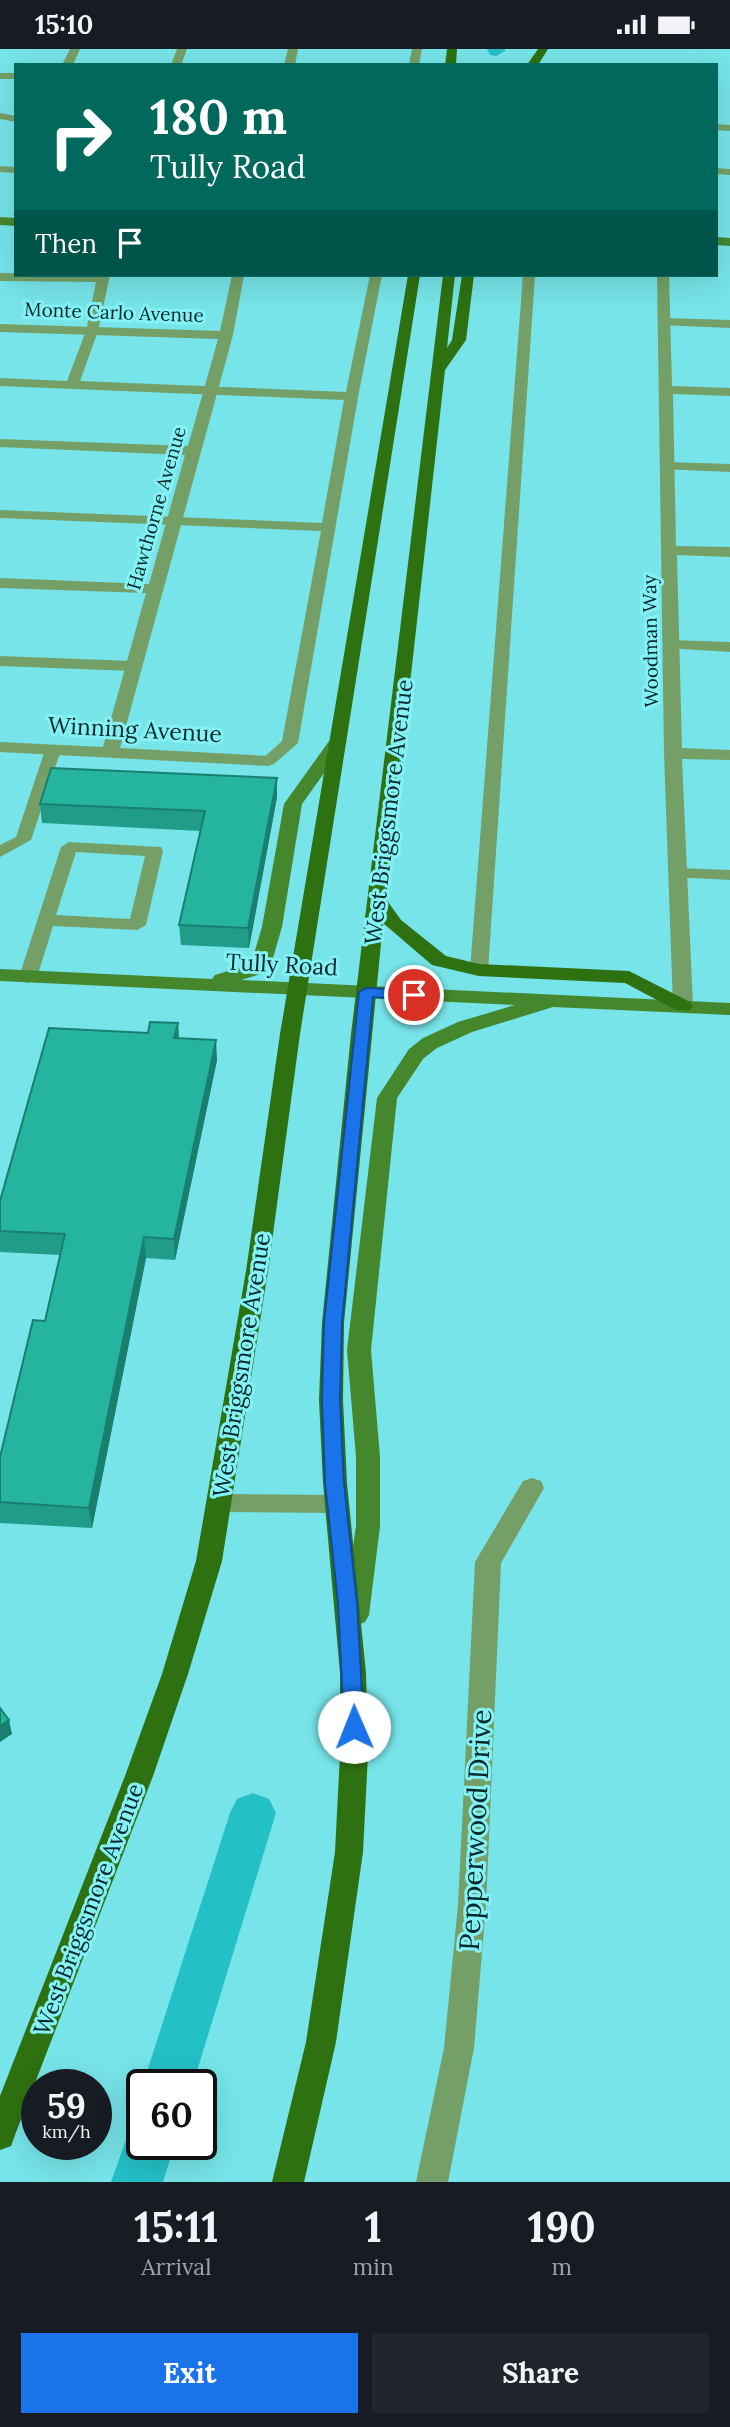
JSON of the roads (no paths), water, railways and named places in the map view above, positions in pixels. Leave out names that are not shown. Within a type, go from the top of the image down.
[{"type":"main road","name":"West Briggsmore Avenue","points":[[0,2135],[125,1814],[175,1674],[209,1561],[257,1271],[297,989],[414,277]]},
{"type":"main road","name":"West Briggsmore Avenue","points":[[288,2182],[321,2042],[349,1852],[354,1754],[353,1673],[337,1504],[331,1400],[333,1323],[366,992],[449,277]]},
{"type":"main road","points":[[439,372],[458,340],[468,277]]},
{"type":"main road","points":[[176,984],[232,977],[260,968],[272,927],[293,804],[338,741]]},
{"type":"main road","points":[[377,899],[394,924],[439,961],[479,970],[629,977],[683,1006]]},
{"type":"main road","name":"Tully Road","points":[[0,975],[730,1009]]},
{"type":"main road","points":[[353,1673],[358,1587],[368,1526],[368,1457],[359,1350],[387,1098],[408,1065],[430,1043],[465,1027],[551,1001]]},
{"type":"street","name":"Hawthorne Avenue","points":[[110,753],[132,666],[211,391],[238,277]]},
{"type":"street","name":"Woodman Way","points":[[663,277],[673,753],[683,1006]]},
{"type":"street","name":"Monte Carlo Avenue","points":[[0,328],[226,335]]},
{"type":"street","points":[[664,390],[730,392]]},
{"type":"street","points":[[0,443],[194,451]]},
{"type":"street","points":[[670,550],[730,552]]},
{"type":"street","points":[[0,583],[155,589]]},
{"type":"street","name":"Winning Avenue","points":[[0,747],[268,761]]},
{"type":"street","points":[[673,753],[730,755]]},
{"type":"street","name":"Pepperwood Drive","points":[[432,2182],[459,2048],[472,1905],[488,1562],[532,1488]]},
{"type":"lane","points":[[0,277],[103,277],[92,331],[72,385]]},
{"type":"lane","points":[[268,761],[290,743],[329,527],[349,396],[376,277]]},
{"type":"lane","points":[[479,970],[529,277]]},
{"type":"lane","points":[[664,322],[730,324]]},
{"type":"lane","points":[[0,382],[349,396]]},
{"type":"lane","points":[[667,466],[730,468]]},
{"type":"lane","points":[[0,514],[329,527]]},
{"type":"lane","points":[[671,645],[730,647]]},
{"type":"lane","points":[[0,661],[132,666]]},
{"type":"lane","points":[[0,852],[23,840],[53,750]]},
{"type":"lane","points":[[28,977],[45,920],[69,846],[155,851],[137,925],[45,920]]},
{"type":"lane","points":[[677,873],[730,875]]},
{"type":"lane","points":[[219,1503],[337,1504]]},
{"type":"waterway","points":[[173,2069],[253,1813]]},
{"type":"waterway","points":[[137,2182],[144,2160]]}]
